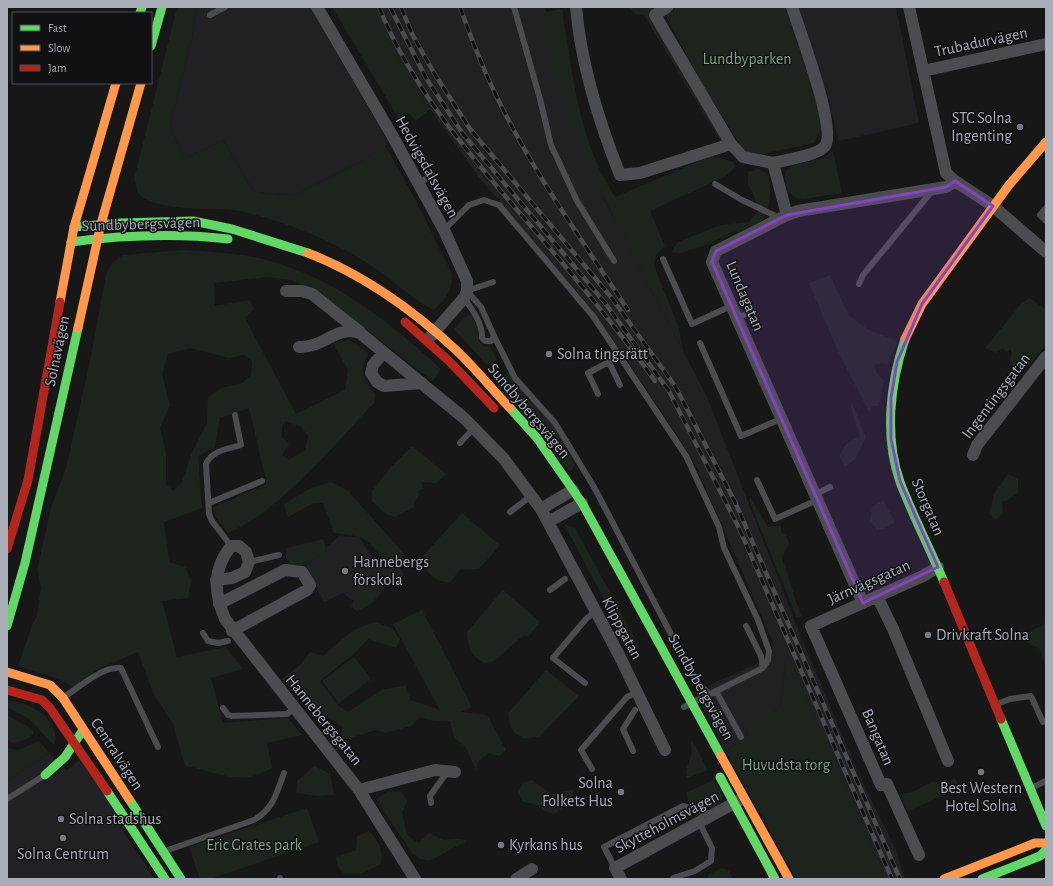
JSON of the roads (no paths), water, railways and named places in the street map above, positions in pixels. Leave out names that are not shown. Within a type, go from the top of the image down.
[{"type":"main road","points":[[152,42],[162,7]]},
{"type":"main road","name":"Solnavägen","points":[[7,549],[28,480],[74,227],[116,84]]},
{"type":"main road","name":"Solnavägen","points":[[7,626],[25,563],[101,224],[140,84]]},
{"type":"main road","name":"Storgatan","points":[[1046,142],[993,206],[922,304],[906,335],[896,370],[891,398],[891,439],[900,481],[938,567],[1046,826]]},
{"type":"main road","name":"Sundbybergsvägen","points":[[74,227],[101,224],[193,221],[232,229],[292,247],[321,258],[351,273],[406,308],[431,336],[449,361],[503,417]]},
{"type":"main road","name":"Sundbybergsvägen","points":[[71,242],[98,238],[191,234],[231,239],[290,255],[319,267],[352,284]]},
{"type":"main road","name":"Sundbybergsvägen","points":[[399,317],[456,350],[538,438],[693,702],[775,879]]},
{"type":"main road","name":"Sundbybergsvägen","points":[[542,462],[569,492]]},
{"type":"main road","name":"Sundbybergsvägen","points":[[578,505],[702,741]]},
{"type":"main road","name":"Centralvägen","points":[[7,672],[50,686],[62,698],[181,879]]},
{"type":"main road","name":"Centralvägen","points":[[7,690],[42,700],[50,708],[75,742],[165,879]]},
{"type":"main road","points":[[45,775],[65,757],[83,730]]},
{"type":"main road","name":"Sundbybergsvägen","points":[[716,769],[740,801],[789,879]]},
{"type":"main road","points":[[944,879],[1035,843],[1046,843]]},
{"type":"main road","points":[[986,878],[1040,856],[1046,850]]},
{"type":"street","name":"Hedvigsdalsvägen","points":[[317,7],[444,230],[467,281],[466,295]]},
{"type":"street","points":[[576,7],[584,56],[595,103],[606,140],[620,175],[640,173],[731,144]]},
{"type":"street","points":[[667,7],[652,11],[731,144],[742,157],[774,163],[816,152],[825,146],[828,136],[824,110],[792,7]]},
{"type":"street","points":[[909,7],[946,174],[993,206],[1046,252]]},
{"type":"street","name":"Trubadurvägen","points":[[923,70],[1046,44]]},
{"type":"street","points":[[774,163],[784,216]]},
{"type":"street","name":"Lundagatan","points":[[862,603],[712,262],[716,252],[784,216],[798,211],[933,190],[946,187],[955,181]]},
{"type":"street","name":"Klippgatan","points":[[286,291],[302,291],[312,294],[464,418],[504,459],[541,509],[596,611],[665,750]]},
{"type":"street","points":[[431,336],[466,295]]},
{"type":"street","points":[[299,348],[311,348],[343,331],[352,330],[360,333]]},
{"type":"street","points":[[383,353],[373,365],[371,373],[377,382],[384,386],[422,383]]},
{"type":"street","name":"Ingentingsgatan","points":[[973,455],[977,445],[1046,357]]},
{"type":"street","points":[[541,509],[569,492]]},
{"type":"street","points":[[548,522],[578,505]]},
{"type":"street","points":[[216,580],[232,578],[245,572],[249,562],[246,552],[239,546],[230,546]]},
{"type":"street","name":"Hannebergsgatan","points":[[230,546],[218,567],[216,580],[219,604],[230,636],[294,708],[359,790],[415,879]]},
{"type":"street","name":"Järnvägsgatan","points":[[811,626],[938,567]]},
{"type":"street","points":[[219,604],[284,570],[302,572],[310,585],[306,590],[230,636]]},
{"type":"street","points":[[877,596],[893,629],[948,761]]},
{"type":"street","name":"Bangatan","points":[[811,626],[881,785],[887,784],[919,855]]},
{"type":"street","points":[[359,790],[435,770],[452,771]]},
{"type":"street","name":"Skytteholmsvägen","points":[[621,879],[615,868],[711,815],[740,801]]},
{"type":"street","points":[[516,879],[532,869]]},
{"type":"lane","points":[[210,15],[225,7]]},
{"type":"lane","points":[[514,7],[540,99],[550,145],[577,201],[614,261]]},
{"type":"lane","points":[[418,183],[433,175]]},
{"type":"lane","points":[[715,184],[742,200],[784,216]]},
{"type":"lane","points":[[859,284],[873,263],[933,190]]},
{"type":"lane","points":[[444,230],[469,205],[484,200],[499,204],[593,316],[686,456],[704,499],[709,505],[719,527],[724,548],[758,620],[769,651],[768,660],[763,668],[684,707]]},
{"type":"lane","points":[[1046,208],[1040,216],[1046,221]]},
{"type":"lane","points":[[662,259],[692,324],[731,306]]},
{"type":"lane","points":[[466,295],[493,282]]},
{"type":"lane","points":[[466,295],[482,331],[482,338],[485,341],[491,341],[494,336]]},
{"type":"lane","points":[[466,295],[481,307],[515,378],[555,423],[594,487],[695,680],[709,694]]},
{"type":"lane","points":[[737,318],[753,311]]},
{"type":"lane","points":[[700,343],[741,436],[781,419]]},
{"type":"lane","points":[[598,394],[588,373],[620,356]]},
{"type":"lane","points":[[609,362],[620,385]]},
{"type":"lane","points":[[230,546],[212,521],[208,503],[206,464],[208,458],[219,451],[241,445],[235,415]]},
{"type":"lane","points":[[460,443],[474,428]]},
{"type":"lane","points":[[757,480],[775,519],[816,498],[830,488]]},
{"type":"lane","points":[[208,503],[262,482]]},
{"type":"lane","points":[[510,512],[531,496]]},
{"type":"lane","points":[[249,562],[279,555]]},
{"type":"lane","points":[[550,590],[565,579]]},
{"type":"lane","points":[[585,683],[554,658],[586,619],[596,611]]},
{"type":"lane","points":[[746,626],[761,656],[763,668]]},
{"type":"lane","points":[[204,633],[208,641],[218,643],[230,636]]},
{"type":"lane","points":[[62,698],[92,677],[116,668],[121,668],[158,747]]},
{"type":"lane","points":[[716,691],[741,737]]},
{"type":"lane","points":[[592,769],[581,750],[627,697],[637,692]]},
{"type":"lane","points":[[995,704],[1010,699],[1030,696],[1043,722]]},
{"type":"lane","points":[[223,708],[228,715],[232,716],[287,714],[294,708]]},
{"type":"lane","points":[[633,751],[623,729],[635,710]]},
{"type":"lane","points":[[431,803],[430,796],[452,771]]},
{"type":"lane","points":[[163,851],[254,820],[263,815],[274,801],[284,773]]},
{"type":"lane","points":[[7,799],[45,775]]},
{"type":"lane","points":[[1030,788],[1046,781]]},
{"type":"lane","points":[[615,868],[604,847],[683,806],[706,812],[711,815]]},
{"type":"lane","points":[[673,878],[695,870],[711,861],[712,848],[699,822]]},
{"type":"railway","points":[[379,7],[407,65],[424,92],[462,144],[591,298],[655,381]]},
{"type":"railway","points":[[390,7],[426,78],[463,134],[605,303],[669,391],[740,530],[892,879]]},
{"type":"railway","points":[[401,7],[412,34],[434,73],[470,129],[611,297],[675,386],[735,502],[900,879]]},
{"type":"railway","points":[[460,7],[489,81],[508,120],[574,230],[628,310]]},
{"type":"place","name":"STC Solna Ingenting","points":[[1020,127]]},
{"type":"place","name":"Solna tingsrätt","points":[[549,354]]},
{"type":"place","name":"Hannebergs förskola","points":[[345,571]]},
{"type":"place","name":"Drivkraft Solna","points":[[928,635]]},
{"type":"place","name":"Best Western Hotel Solna","points":[[981,772]]},
{"type":"place","name":"Solna Folkets Hus","points":[[621,792]]},
{"type":"place","name":"Solna stadshus","points":[[61,819]]},
{"type":"place","name":"Solna Centrum","points":[[63,838]]},
{"type":"place","name":"Kyrkans hus","points":[[501,845]]},
{"type":"park label","name":"Lundbyparken","points":[[747,59]]},
{"type":"park label","name":"Huvudsta torg","points":[[786,765]]},
{"type":"park label","name":"Eric Grates park","points":[[254,845]]}]
